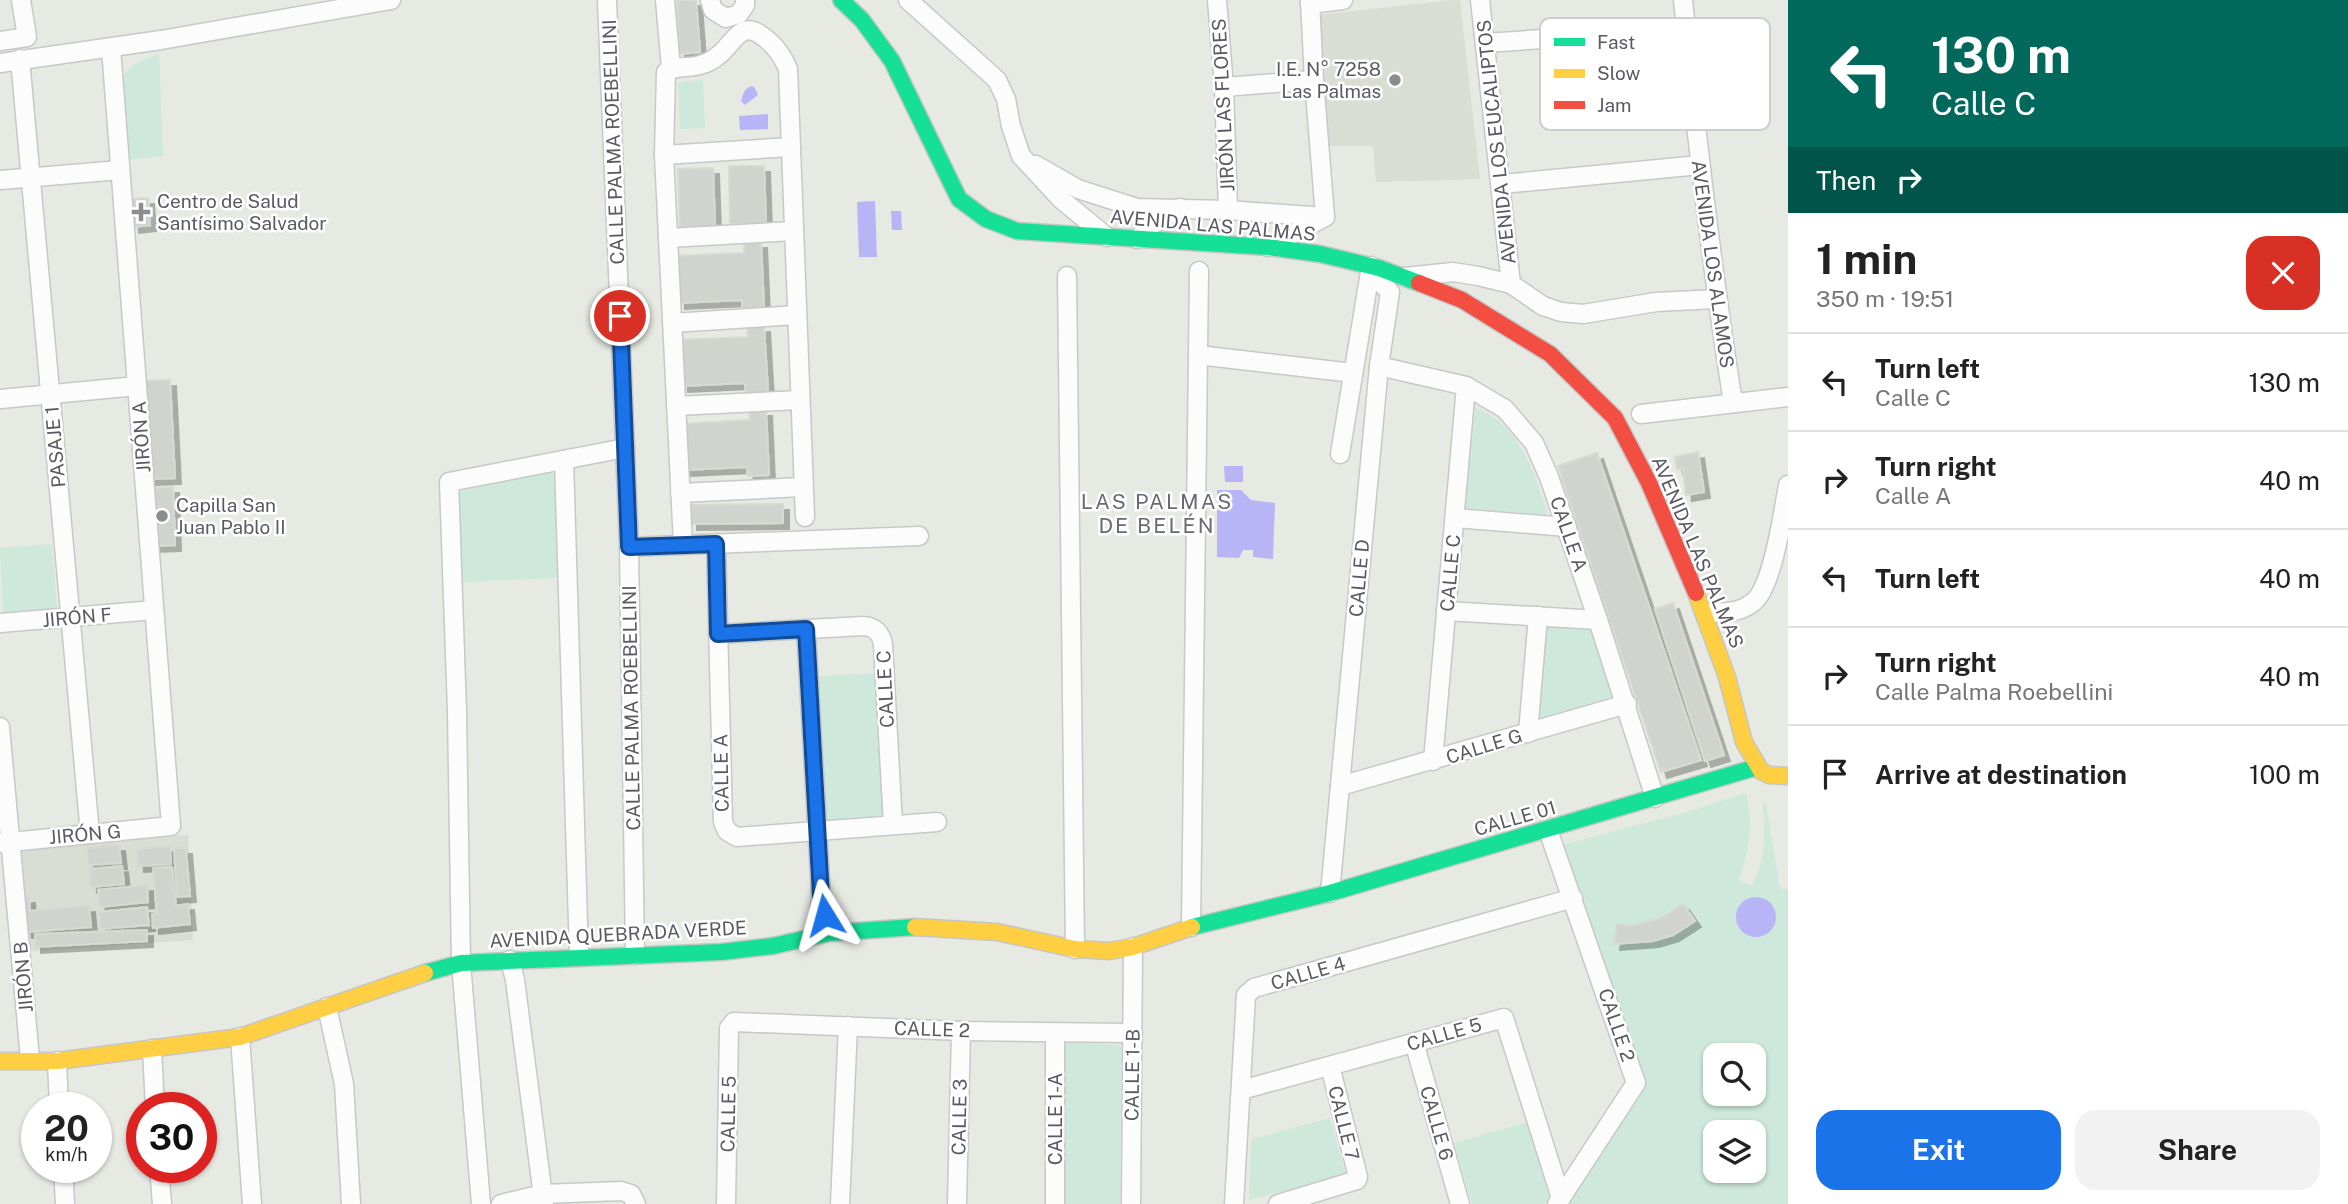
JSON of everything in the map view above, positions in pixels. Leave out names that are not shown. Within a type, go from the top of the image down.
[{"type":"street","points":[[0,41],[27,37],[21,0]]},
{"type":"street","points":[[0,63],[111,48],[391,0]]},
{"type":"street","name":"CALLE PALMA ROEBELLINI","points":[[607,0],[629,547],[635,955]]},
{"type":"street","points":[[665,0],[671,68]]},
{"type":"street","points":[[710,0],[717,14],[740,19],[771,42],[782,55],[788,69],[805,517]]},
{"type":"street","name":"AVENIDA LAS PALMAS","points":[[841,0],[862,20],[891,61],[959,200],[986,219],[1017,231],[1268,247],[1320,254],[1402,277],[1462,300],[1550,354],[1615,418],[1649,483],[1705,613],[1727,677],[1744,742],[1757,767]]},
{"type":"street","points":[[908,0],[997,80],[1006,99],[1021,156],[1062,200],[1107,237]]},
{"type":"street","name":"JIRÓN LAS FLORES","points":[[1217,0],[1224,87],[1228,210]]},
{"type":"street","points":[[1325,217],[1310,2],[1343,0]]},
{"type":"street","name":"AVENIDA LOS EUCALIPTOS","points":[[1480,0],[1511,284]]},
{"type":"street","name":"AVENIDA LOS ALAMOS","points":[[1683,0],[1685,18]]},
{"type":"street","points":[[683,545],[664,155],[666,72],[671,68],[704,64],[724,51],[740,19]]},
{"type":"street","points":[[1486,43],[1540,39]]},
{"type":"street","name":"JIRÓN A","points":[[111,48],[171,826]]},
{"type":"street","name":"PASAJE 1","points":[[20,59],[90,834]]},
{"type":"street","points":[[1224,87],[1314,80]]},
{"type":"street","name":"AVENIDA LOS ALAMOS","points":[[1696,130],[1716,299],[1732,403]]},
{"type":"street","points":[[664,155],[791,147]]},
{"type":"street","points":[[1021,156],[1078,189],[1137,208],[1228,210],[1325,217]]},
{"type":"street","points":[[1502,184],[1700,165]]},
{"type":"street","points":[[0,180],[120,170]]},
{"type":"street","points":[[1137,239],[1153,224],[1180,208]]},
{"type":"street","points":[[1268,247],[1325,217]]},
{"type":"street","points":[[668,238],[794,231]]},
{"type":"street","points":[[1340,454],[1371,269]]},
{"type":"street","name":"CALLE D","points":[[1330,893],[1379,366],[1390,292],[1371,269]]},
{"type":"street","points":[[1191,927],[1199,271]]},
{"type":"street","points":[[1402,277],[1452,272],[1511,284],[1544,306],[1561,312],[1583,314],[1656,302],[1716,299]]},
{"type":"street","points":[[1067,276],[1074,949]]},
{"type":"street","points":[[672,323],[797,314]]},
{"type":"street","points":[[1198,355],[1353,373]]},
{"type":"street","name":"CALLE A","points":[[1379,366],[1466,386],[1505,409],[1534,443],[1567,527],[1627,704],[1655,798]]},
{"type":"street","points":[[0,399],[137,386]]},
{"type":"street","name":"CALLE C","points":[[1433,761],[1466,386]]},
{"type":"street","points":[[1641,414],[1788,397]]},
{"type":"street","points":[[676,406],[800,400]]},
{"type":"street","points":[[481,1204],[461,963],[457,711],[449,482],[625,448]]},
{"type":"street","points":[[564,460],[579,957]]},
{"type":"street","points":[[1705,613],[1737,611],[1755,602],[1770,572],[1788,485]]},
{"type":"street","points":[[680,493],[803,487]]},
{"type":"street","points":[[1455,518],[1567,527]]},
{"type":"street","points":[[629,547],[919,537]]},
{"type":"street","name":"CALLE A","points":[[716,544],[724,827],[737,836],[937,822]]},
{"type":"street","name":"JIRÓN F","points":[[0,623],[154,610]]},
{"type":"street","points":[[1446,611],[1598,620]]},
{"type":"street","points":[[1528,733],[1538,616]]},
{"type":"street","name":"CALLE C","points":[[718,634],[863,626],[879,633],[883,645],[893,825]]},
{"type":"street","points":[[806,629],[824,934]]},
{"type":"street","name":"CALLE G","points":[[1340,786],[1627,704]]},
{"type":"street","name":"JIRÓN B","points":[[0,727],[5,842],[30,1059]]},
{"type":"street","points":[[1757,767],[1764,774],[1788,776]]},
{"type":"street","name":"CALLE 01","points":[[1284,905],[1757,767]]},
{"type":"street","name":"JIRÓN G","points":[[5,842],[171,826]]},
{"type":"street","name":"CALLE 2","points":[[1548,830],[1636,1083],[1559,1201]]},
{"type":"street","name":"CALLE 4","points":[[1234,1204],[1246,995],[1254,988],[1573,898]]},
{"type":"street","name":"AVENIDA QUEBRADA VERDE","points":[[0,1061],[57,1061],[240,1037],[427,972],[461,963],[721,952],[773,946],[824,934],[899,927],[997,932],[1074,949],[1109,951],[1133,947],[1191,927],[1284,905]]},
{"type":"street","name":"CALLE 1-B","points":[[1131,1204],[1133,947]]},
{"type":"street","points":[[510,960],[515,980],[544,1199]]},
{"type":"street","points":[[327,1007],[344,1084],[351,1204]]},
{"type":"street","name":"CALLE 5","points":[[1241,1090],[1504,1018],[1559,1201]]},
{"type":"street","name":"CALLE 2","points":[[731,1024],[1133,1033]]},
{"type":"street","name":"CALLE 5","points":[[726,1204],[731,1024]]},
{"type":"street","points":[[841,1204],[848,1026]]},
{"type":"street","name":"CALLE 3","points":[[957,1204],[961,1031]]},
{"type":"street","name":"CALLE 1-A","points":[[1055,1033],[1055,1204]]},
{"type":"street","points":[[240,1037],[252,1204]]},
{"type":"street","name":"CALLE 6","points":[[1414,1042],[1460,1204]]},
{"type":"street","points":[[152,1049],[154,1092]]},
{"type":"street","points":[[57,1061],[58,1092]]},
{"type":"street","name":"CALLE 7","points":[[1278,1204],[1354,1182],[1358,1177],[1330,1066]]},
{"type":"street","points":[[64,1183],[65,1204]]},
{"type":"street","points":[[160,1183],[162,1204]]},
{"type":"street","points":[[501,1204],[621,1191],[631,1194],[636,1204]]},
{"type":"shaded area","name":"I.E. N° 7258 Las Palmas","points":[[1460,0],[1480,179],[1376,182],[1373,146],[1323,146],[1318,15]]},
{"type":"shaded area","points":[[188,835],[193,940],[24,952],[18,850]]},
{"type":"green space","points":[[159,54],[163,156],[125,160],[120,87],[122,79],[129,68]]},
{"type":"green space","points":[[703,80],[705,128],[680,129],[678,82]]},
{"type":"green space","points":[[1475,407],[1504,426],[1523,451],[1546,515],[1465,508]]},
{"type":"green space","points":[[546,470],[555,475],[557,578],[460,582],[459,492]]},
{"type":"green space","points":[[52,544],[57,608],[3,613],[0,548]]},
{"type":"green space","points":[[1549,624],[1593,630],[1614,691],[1610,701],[1542,721],[1537,718],[1544,628]]},
{"type":"green space","points":[[879,673],[887,819],[824,822],[816,676]]},
{"type":"green space","points":[[1746,793],[1749,837],[1738,880],[1752,885],[1762,855],[1763,803],[1766,803],[1780,889],[1788,889],[1788,1204],[1567,1204],[1647,1086],[1562,845],[1683,813]]},
{"type":"green space","points":[[1063,1042],[1121,1045],[1120,1204],[1060,1204]]},
{"type":"green space","points":[[1330,1118],[1346,1175],[1249,1200],[1251,1139]]},
{"type":"green space","points":[[1528,1122],[1549,1196],[1545,1204],[1472,1204],[1454,1143]]},
{"type":"water","points":[[752,86],[758,95],[745,105],[741,101],[743,94]]},
{"type":"water","points":[[768,114],[768,129],[740,130],[739,116]]},
{"type":"water","points":[[875,201],[877,257],[859,257],[857,202]]},
{"type":"water","points":[[891,211],[901,211],[902,230],[892,230]]},
{"type":"water","points":[[1224,466],[1243,466],[1243,482],[1225,482]]},
{"type":"water","points":[[1217,490],[1241,490],[1251,500],[1275,503],[1273,559],[1253,557],[1253,550],[1243,550],[1239,558],[1217,557]]},
{"type":"water","points":[[1756,897],[1770,903],[1776,917],[1770,931],[1756,937],[1742,931],[1736,917],[1742,903]]},
{"type":"building","points":[[677,0],[696,0],[700,52],[679,54]]},
{"type":"building","points":[[729,166],[764,166],[766,224],[730,224]]},
{"type":"building","points":[[713,168],[715,226],[680,227],[678,169]]},
{"type":"building","name":"Centro de Salud Santísimo Salvador","points":[[148,198],[150,225],[133,227],[132,199]]},
{"type":"building","points":[[761,242],[764,308],[742,309],[742,300],[679,303],[676,256],[744,253],[744,243]]},
{"type":"building","points":[[764,326],[768,392],[746,393],[745,383],[682,386],[680,340],[748,337],[747,327]]},
{"type":"building","points":[[170,380],[175,478],[150,479],[145,381]]},
{"type":"building","points":[[749,410],[766,410],[769,475],[748,476],[747,467],[684,470],[682,424],[750,420]]},
{"type":"building","points":[[1698,452],[1704,492],[1686,495],[1683,468],[1677,469],[1675,457]]},
{"type":"building","points":[[1597,453],[1701,760],[1661,772],[1558,466]]},
{"type":"building","name":"Capilla San Juan Pablo II","points":[[173,487],[175,545],[150,546],[148,488]]},
{"type":"building","points":[[783,504],[783,523],[691,524],[691,505]]},
{"type":"building","points":[[1673,603],[1724,755],[1705,761],[1655,609]]},
{"type":"building","points":[[119,845],[121,863],[88,865],[87,848]]},
{"type":"building","points":[[170,846],[171,864],[138,866],[137,849]]},
{"type":"building","points":[[174,848],[186,848],[190,896],[177,897]]},
{"type":"building","points":[[122,866],[124,884],[91,887],[90,869]]},
{"type":"building","points":[[172,867],[176,906],[188,904],[190,924],[153,928],[152,914],[157,913],[153,868]]},
{"type":"building","points":[[147,885],[148,902],[100,907],[98,890]]},
{"type":"building","points":[[29,897],[30,911],[89,906],[91,927],[26,932],[22,898]]},
{"type":"building","points":[[1683,904],[1695,921],[1673,935],[1653,941],[1614,944],[1617,924],[1630,926],[1659,919]]},
{"type":"building","points":[[147,907],[149,925],[100,929],[99,912]]},
{"type":"building","points":[[147,930],[147,941],[35,947],[35,934]]},
{"type":"traffic: fast","points":[[841,0],[862,20],[892,61],[959,199],[986,219],[1017,231],[1268,247],[1320,254],[1379,268],[1419,283]]},
{"type":"traffic: fast","points":[[1192,927],[1330,893],[1757,767]]},
{"type":"traffic: fast","points":[[425,973],[461,963],[721,952],[773,946],[829,933],[915,927]]},
{"type":"traffic: slow","points":[[1696,593],[1727,677],[1744,742],[1761,771],[1769,775],[1788,776]]},
{"type":"traffic: slow","points":[[915,927],[997,932],[1075,949],[1109,951],[1133,947],[1192,927]]},
{"type":"traffic: slow","points":[[0,1061],[57,1061],[240,1037],[425,973]]},
{"type":"traffic: jam","points":[[1419,283],[1462,300],[1550,354],[1615,418],[1649,483],[1696,593]]},
{"type":"place","name":"I.E. N° 7258 Las Palmas","points":[[1395,80]]},
{"type":"place","name":"Centro de Salud Santísimo Salvador","points":[[141,212]]},
{"type":"place","name":"Capilla San Juan Pablo II","points":[[162,516]]},
{"type":"district","name":"LAS PALMAS DE BELÉN","points":[[1157,513]]},
{"type":"route","points":[[620,316],[629,547],[716,544],[718,634],[806,629],[821,896],[825,915]]}]
